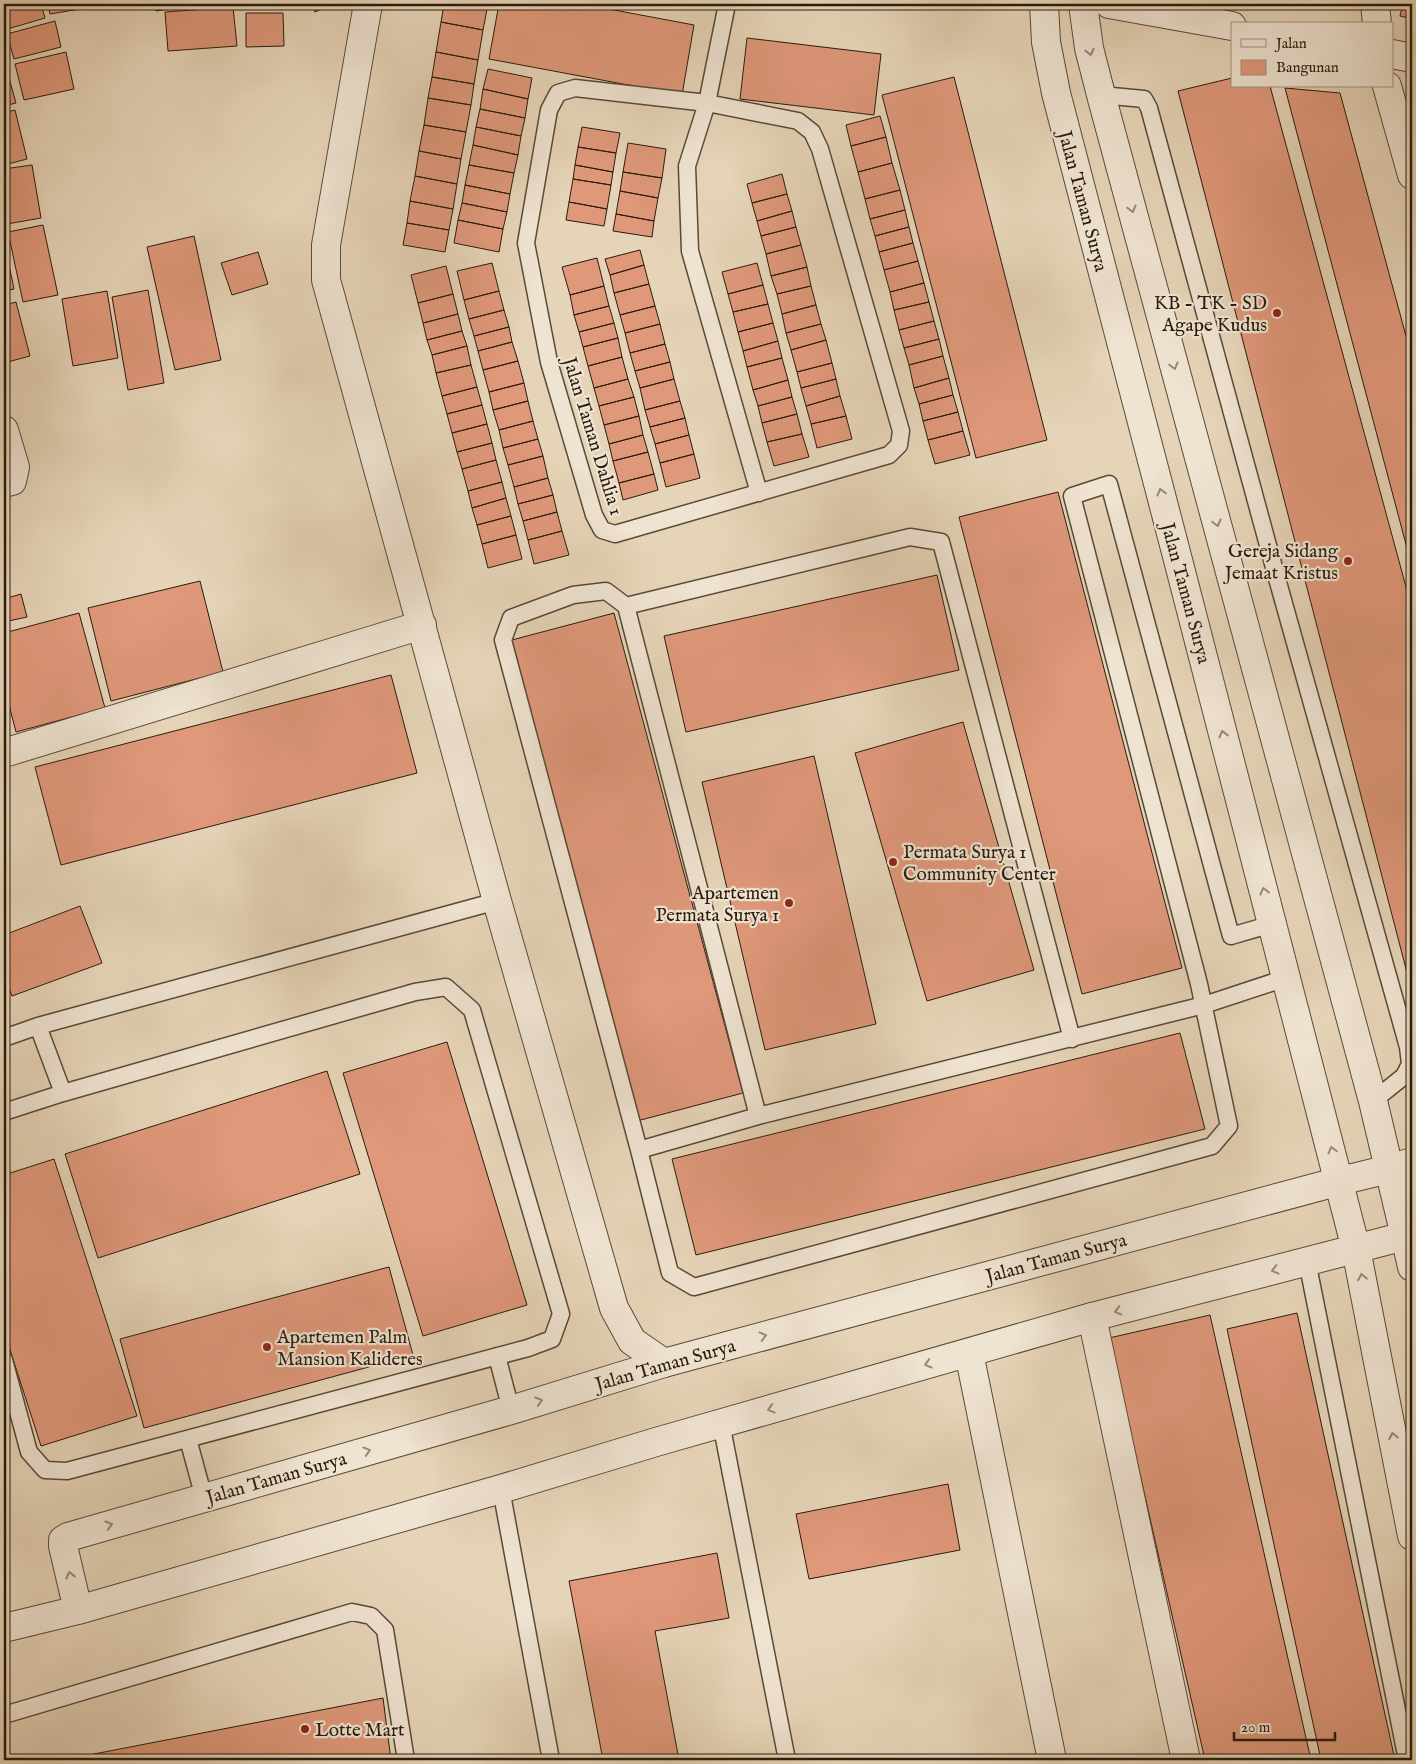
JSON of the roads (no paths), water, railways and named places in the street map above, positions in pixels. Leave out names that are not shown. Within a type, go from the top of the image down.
[{"type":"street","points":[[368,4],[326,245],[326,280],[497,901],[614,1308],[632,1341],[664,1363]]},
{"type":"street","name":"Jalan Taman Surya","points":[[1044,4],[1046,42],[1056,94],[1340,1181],[1356,1248],[1412,1536]]},
{"type":"street","points":[[1083,4],[1089,48],[1101,95],[1373,1101],[1401,1166],[1412,1268]]},
{"type":"street","points":[[1109,4],[1231,26]]},
{"type":"street","points":[[1375,4],[1377,22]]},
{"type":"street","points":[[1394,54],[1412,58]]},
{"type":"street","points":[[1388,88],[1412,176]]},
{"type":"street","points":[[4,430],[15,467],[12,481],[4,483]]},
{"type":"street","points":[[4,752],[422,625]]},
{"type":"street","name":"Jalan Taman Surya","points":[[78,1610],[63,1546],[64,1540],[68,1537],[511,1410],[664,1363],[1401,1166]]},
{"type":"street","points":[[4,1628],[78,1610],[501,1489],[721,1423],[1092,1318],[1409,1235]]},
{"type":"street","points":[[1092,1318],[1186,1760]]},
{"type":"street","points":[[969,1353],[1052,1760]]},
{"type":"lane","points":[[707,103],[798,121],[812,132],[820,148],[901,431],[899,445],[889,456],[759,493],[690,251],[687,166],[707,103],[727,4]]},
{"type":"lane","name":"Jalan Taman Dahlia 1","points":[[707,103],[574,88],[558,93],[549,110],[526,243],[549,362],[594,515],[602,530],[615,534],[759,493]]},
{"type":"lane","points":[[1101,95],[1144,99],[1149,108],[1272,563],[1408,1047],[1410,1064],[1404,1076],[1373,1101]]},
{"type":"lane","points":[[758,1116],[626,606],[606,591],[573,595],[511,618],[503,640],[670,1273],[694,1288],[1212,1146],[1230,1126],[1204,1005],[1072,496],[1110,484],[1231,936],[1272,924]]},
{"type":"lane","points":[[626,606],[910,537],[941,542],[1072,1038]]},
{"type":"lane","points":[[4,1038],[38,1026],[497,901]]},
{"type":"lane","points":[[639,1150],[758,1116],[1204,1005],[1286,978]]},
{"type":"lane","points":[[4,1112],[415,992],[446,988],[472,1010],[561,1314],[552,1339],[528,1348],[67,1471],[45,1470],[29,1452],[4,1360]]},
{"type":"lane","points":[[38,1026],[64,1093]]},
{"type":"lane","points":[[1306,1262],[1407,1760]]},
{"type":"lane","points":[[497,1356],[511,1410]]},
{"type":"lane","points":[[721,1423],[787,1760]]},
{"type":"lane","points":[[188,1439],[204,1498]]},
{"type":"lane","points":[[501,1489],[551,1760]]},
{"type":"lane","points":[[4,1715],[352,1612],[371,1616],[385,1630],[406,1760]]},
{"type":"place","name":"KB - TK - SD Agape Kudus","points":[[1277,313]]},
{"type":"place","name":"Gereja Sidang Jemaat Kristus","points":[[1348,561]]},
{"type":"place","name":"Permata Surya 1 Community Center","points":[[893,862]]},
{"type":"place","name":"Apartemen Permata Surya 1","points":[[789,903]]},
{"type":"place","name":"Apartemen Palm Mansion Kalideres","points":[[267,1347]]},
{"type":"place","name":"Lotte Mart","points":[[305,1729]]}]
